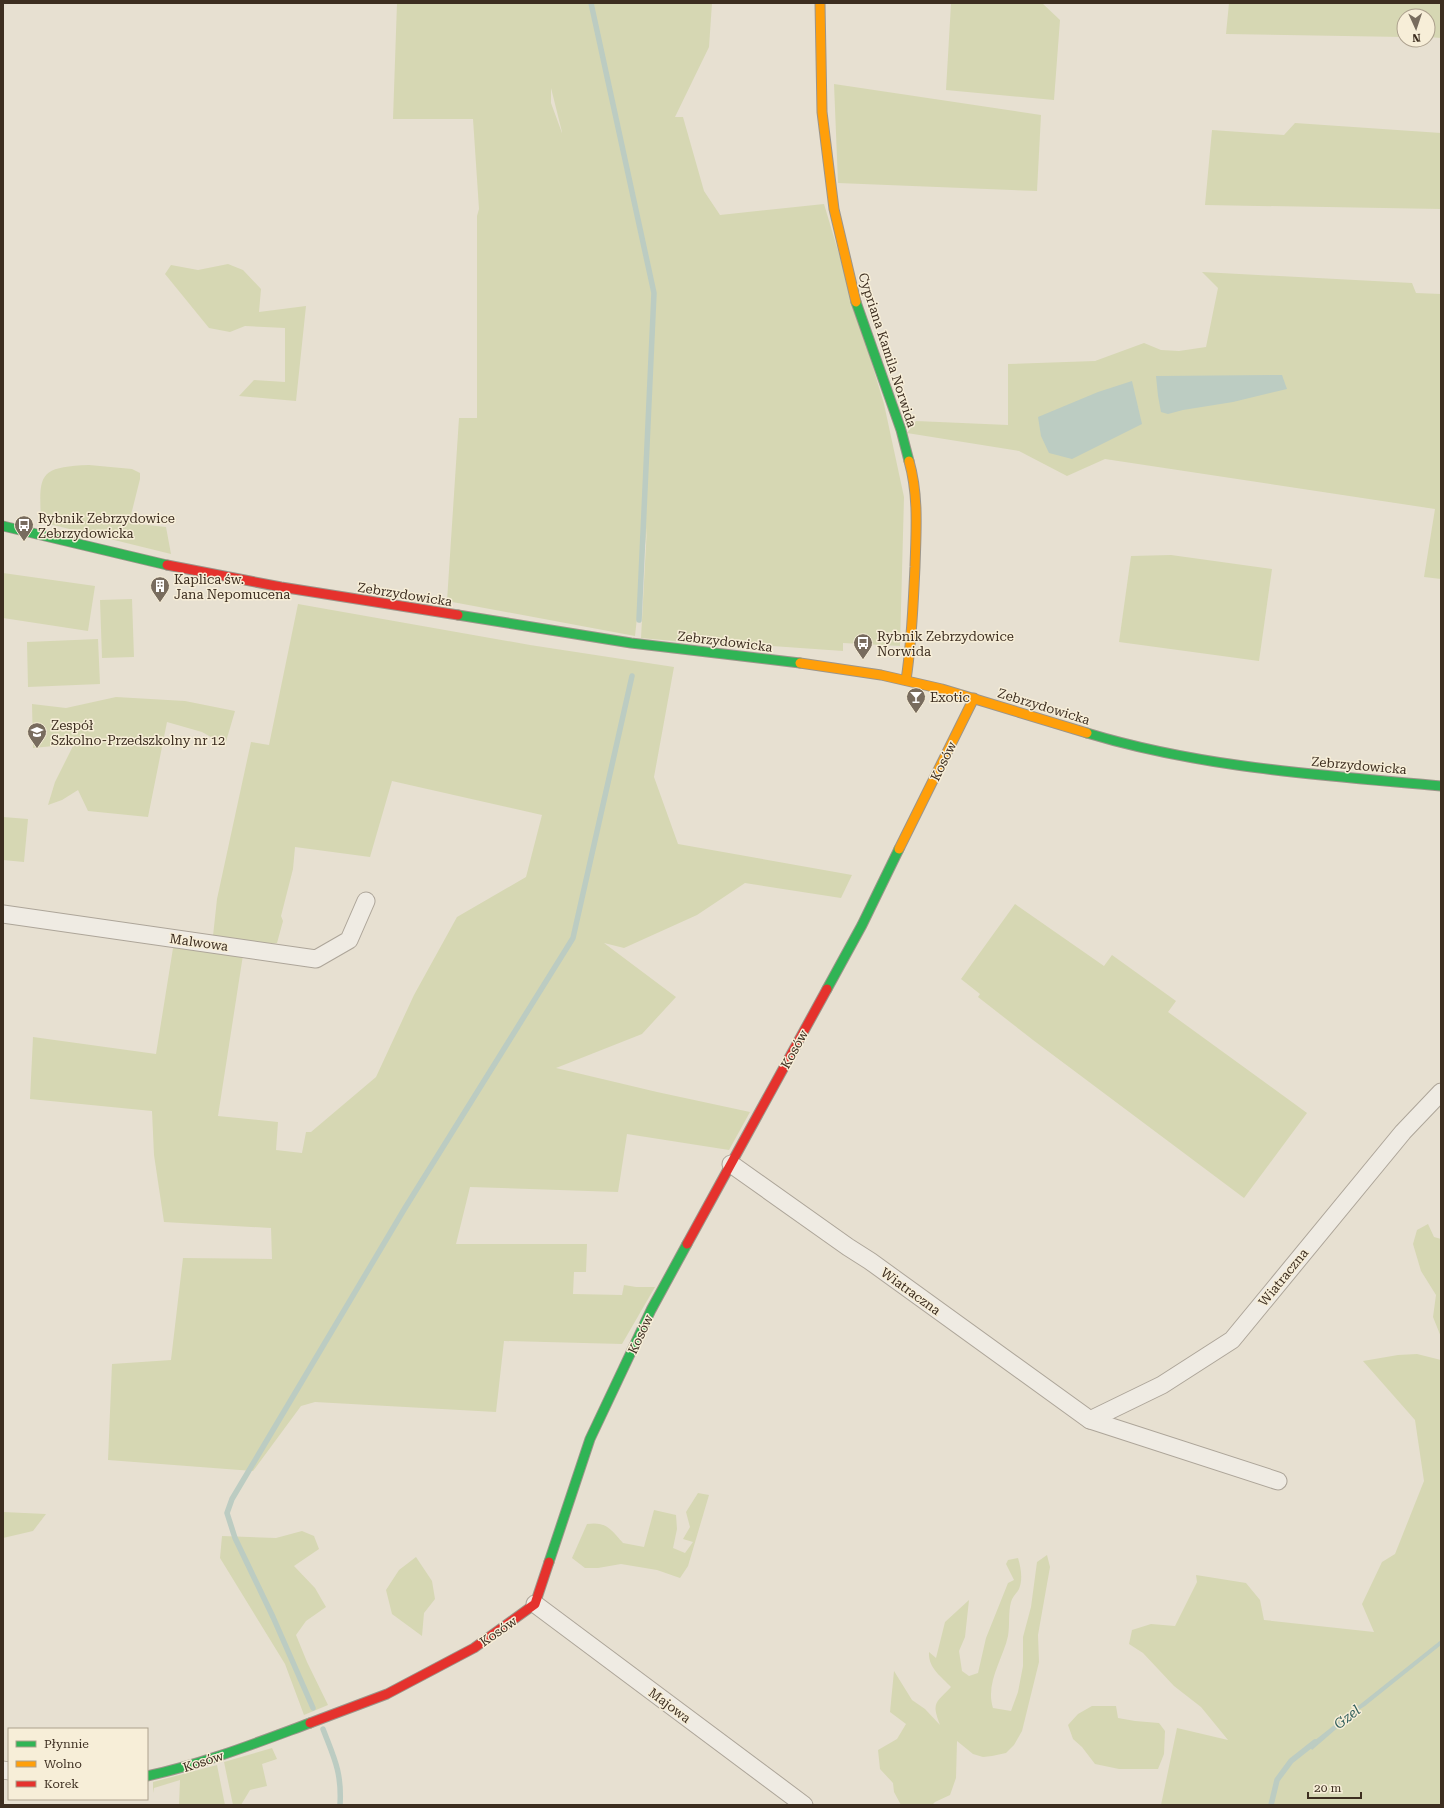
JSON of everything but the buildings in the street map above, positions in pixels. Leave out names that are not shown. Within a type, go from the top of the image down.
[{"type":"street","name":"Cypriana Kamila Norwida","points":[[820,3],[822,112],[834,209],[857,305],[901,430],[913,474],[917,511],[916,542],[912,644],[906,680]]},
{"type":"street","name":"Zebrzydowicka","points":[[3,526],[162,564],[281,587],[598,638],[825,666],[906,680],[974,698],[1112,741],[1193,759],[1291,772],[1441,786]]},
{"type":"street","name":"Kosów","points":[[148,1776],[171,1771],[230,1753],[387,1694],[474,1648],[535,1604],[590,1439],[651,1310],[862,925],[974,698]]},
{"type":"street","name":"Malwowa","points":[[3,914],[316,959],[349,940],[366,902]]},
{"type":"street","name":"Wiatraczna","points":[[1090,1420],[1162,1385],[1232,1340],[1403,1132],[1441,1092]]},
{"type":"street","name":"Wiatraczna","points":[[731,1164],[848,1248],[870,1261],[1090,1420],[1278,1481]]},
{"type":"street","name":"Majowa","points":[[535,1604],[804,1805]]},
{"type":"green space","points":[[397,3],[712,3],[709,47],[675,117],[683,117],[704,191],[720,215],[824,204],[884,404],[904,497],[900,646],[843,643],[843,651],[772,646],[771,650],[641,638],[647,527],[635,636],[447,601],[459,418],[477,418],[477,216],[479,209],[473,119],[393,119]],"holes":[[[551,88],[562,133],[551,103]]]},
{"type":"green space","points":[[949,3],[1042,3],[1060,20],[1054,100],[946,90],[951,4]]},
{"type":"green space","points":[[1229,3],[1441,3],[1441,38],[1436,38],[1436,8],[1396,8],[1396,37],[1226,34]]},
{"type":"green space","points":[[834,84],[1041,115],[1037,191],[838,183]]},
{"type":"green space","points":[[1295,123],[1441,133],[1441,209],[1205,205],[1212,130],[1284,135]]},
{"type":"green space","points":[[228,264],[243,270],[261,289],[259,312],[306,306],[296,401],[239,396],[254,380],[285,382],[285,328],[245,326],[230,332],[209,328],[165,274],[171,265],[198,270]]},
{"type":"green space","points":[[1202,272],[1412,283],[1416,293],[1441,294],[1441,579],[1424,577],[1435,509],[1105,459],[1067,476],[1019,451],[907,433],[916,421],[1008,425],[1008,364],[1095,361],[1144,343],[1161,350],[1179,351],[1206,347],[1218,288]]},
{"type":"green space","points":[[89,465],[132,469],[140,473],[140,479],[129,523],[166,527],[171,554],[41,522],[40,493],[45,476],[51,471],[60,468]]},
{"type":"green space","points":[[1171,555],[1272,569],[1259,661],[1119,642],[1131,556]]},
{"type":"green space","points":[[3,573],[95,586],[88,631],[3,618]]},
{"type":"green space","points":[[132,599],[134,657],[102,658],[100,600]]},
{"type":"green space","points":[[298,604],[530,645],[674,667],[654,777],[678,844],[852,875],[841,898],[745,883],[697,915],[624,948],[604,943],[676,997],[642,1034],[556,1068],[750,1112],[729,1150],[627,1134],[618,1192],[470,1187],[456,1244],[587,1244],[586,1272],[574,1272],[573,1294],[622,1295],[624,1285],[636,1287],[655,1287],[622,1344],[504,1341],[496,1412],[315,1402],[301,1406],[253,1471],[108,1460],[112,1364],[171,1360],[183,1258],[272,1259],[271,1228],[164,1222],[154,1155],[152,1111],[30,1099],[33,1037],[156,1054],[174,942],[243,955],[218,1116],[278,1122],[276,1150],[302,1153],[306,1132],[311,1132],[376,1077],[414,995],[457,917],[526,877],[542,815],[392,781],[370,857],[295,847],[293,869],[281,916],[283,921],[277,943],[269,944],[213,936],[217,899],[251,742],[269,745]]},
{"type":"green space","points":[[98,639],[100,684],[28,687],[27,642]]},
{"type":"green space","points":[[116,697],[185,701],[235,711],[225,745],[202,732],[167,722],[148,817],[88,811],[78,790],[62,800],[48,805],[55,782],[74,744],[33,748],[32,704],[66,708]]},
{"type":"green space","points":[[3,817],[28,819],[24,862],[3,860]]},
{"type":"green space","points":[[1015,904],[1104,966],[1112,955],[1176,1001],[1168,1012],[1307,1113],[1244,1198],[1033,1040],[978,997],[980,994],[961,979]]},
{"type":"green space","points":[[1428,1224],[1434,1237],[1441,1239],[1441,1337],[1433,1317],[1436,1295],[1421,1271],[1413,1244],[1417,1230]]},
{"type":"green space","points":[[1417,1354],[1441,1360],[1441,1805],[1161,1805],[1177,1728],[1228,1740],[1201,1707],[1174,1686],[1143,1653],[1129,1644],[1132,1630],[1151,1624],[1175,1626],[1197,1582],[1196,1575],[1246,1583],[1260,1600],[1264,1620],[1374,1632],[1362,1604],[1382,1562],[1395,1554],[1424,1481],[1415,1420],[1363,1361],[1398,1355]]},
{"type":"green space","points":[[698,1493],[709,1495],[688,1566],[680,1578],[657,1570],[621,1564],[598,1568],[585,1568],[572,1558],[587,1524],[594,1523],[604,1525],[612,1530],[623,1543],[644,1547],[654,1510],[676,1515],[677,1529],[673,1548],[685,1553],[693,1542],[683,1539],[690,1527],[686,1512]]},
{"type":"green space","points":[[3,1512],[46,1514],[33,1531],[3,1538]]},
{"type":"green space","points":[[302,1531],[314,1536],[319,1549],[294,1566],[315,1588],[326,1607],[306,1621],[296,1635],[307,1662],[328,1705],[304,1715],[285,1664],[220,1558],[222,1536],[276,1538]]},
{"type":"green space","points":[[1047,1555],[1050,1567],[1038,1635],[1039,1662],[1022,1731],[1014,1745],[1006,1753],[983,1757],[973,1754],[957,1741],[956,1778],[950,1795],[932,1805],[901,1805],[894,1792],[893,1783],[880,1769],[878,1750],[897,1739],[906,1724],[890,1712],[894,1671],[912,1700],[925,1709],[940,1725],[936,1712],[936,1703],[951,1687],[933,1667],[929,1658],[929,1652],[936,1658],[945,1622],[969,1600],[965,1637],[959,1651],[962,1671],[969,1676],[978,1673],[986,1638],[1008,1583],[1014,1580],[1006,1564],[1008,1560],[1018,1558],[1021,1581],[1019,1589],[1012,1598],[1006,1645],[991,1689],[993,1708],[1011,1711],[1018,1692],[1023,1666],[1023,1637],[1031,1607],[1037,1562]]},
{"type":"green space","points":[[416,1557],[432,1581],[435,1599],[424,1613],[422,1636],[392,1614],[386,1590],[399,1570]]},
{"type":"green space","points":[[1092,1706],[1116,1706],[1118,1718],[1159,1723],[1165,1731],[1164,1754],[1158,1769],[1119,1769],[1095,1764],[1082,1747],[1073,1739],[1068,1725],[1078,1714]]},
{"type":"green space","points":[[272,1748],[277,1759],[262,1764],[267,1786],[250,1790],[241,1805],[233,1805],[224,1762]]},
{"type":"green space","points":[[217,1765],[225,1805],[179,1805],[180,1780],[154,1788],[153,1793],[153,1782]]},
{"type":"water","points":[[1282,375],[1287,389],[1233,402],[1183,410],[1168,414],[1161,412],[1156,376]]},
{"type":"water","points":[[1132,381],[1142,424],[1072,459],[1049,453],[1041,436],[1038,417],[1098,392]]},
{"type":"water","points":[[1441,1640],[1441,1645],[1357,1711],[1312,1750],[1309,1745]]},
{"type":"waterway","points":[[591,3],[654,293],[639,620]]},
{"type":"waterway","points":[[313,1708],[273,1617],[235,1538],[227,1513],[232,1499],[405,1208],[573,938],[632,676]]},
{"type":"waterway","points":[[323,1729],[334,1757],[338,1774],[340,1783],[340,1805]]},
{"type":"waterway","name":"Gzel","points":[[1271,1805],[1277,1780],[1291,1761],[1315,1742]]},
{"type":"traffic: fast","points":[[856,302],[901,430],[909,461]]},
{"type":"traffic: fast","points":[[3,526],[167,565]]},
{"type":"traffic: fast","points":[[458,615],[631,643],[800,663]]},
{"type":"traffic: fast","points":[[1087,733],[1130,745],[1218,762],[1307,774],[1441,786]]},
{"type":"traffic: fast","points":[[827,989],[862,925],[899,849]]},
{"type":"traffic: fast","points":[[549,1562],[590,1439],[651,1310],[687,1244]]},
{"type":"traffic: fast","points":[[148,1776],[209,1759],[310,1723]]},
{"type":"traffic: slow","points":[[820,3],[822,112],[834,209],[856,302]]},
{"type":"traffic: slow","points":[[906,680],[912,624],[916,527],[916,501],[909,461]]},
{"type":"traffic: slow","points":[[800,663],[881,675],[942,689],[1087,733]]},
{"type":"traffic: slow","points":[[899,849],[974,698]]},
{"type":"traffic: jam","points":[[167,565],[281,587],[458,615]]},
{"type":"traffic: jam","points":[[687,1244],[827,989]]},
{"type":"traffic: jam","points":[[310,1723],[387,1694],[474,1648],[535,1604],[549,1562]]},
{"type":"place","name":"Rybnik Zebrzydowice Zebrzydowicka","points":[[24,542]]},
{"type":"place","name":"Kaplica św. Jana Nepomucena","points":[[160,603]]},
{"type":"place","name":"Rybnik Zebrzydowice Norwida","points":[[863,660]]},
{"type":"place","name":"Exotic","points":[[916,714]]},
{"type":"place","name":"Zespół Szkolno-Przedszkolny nr 12","points":[[37,749]]}]
